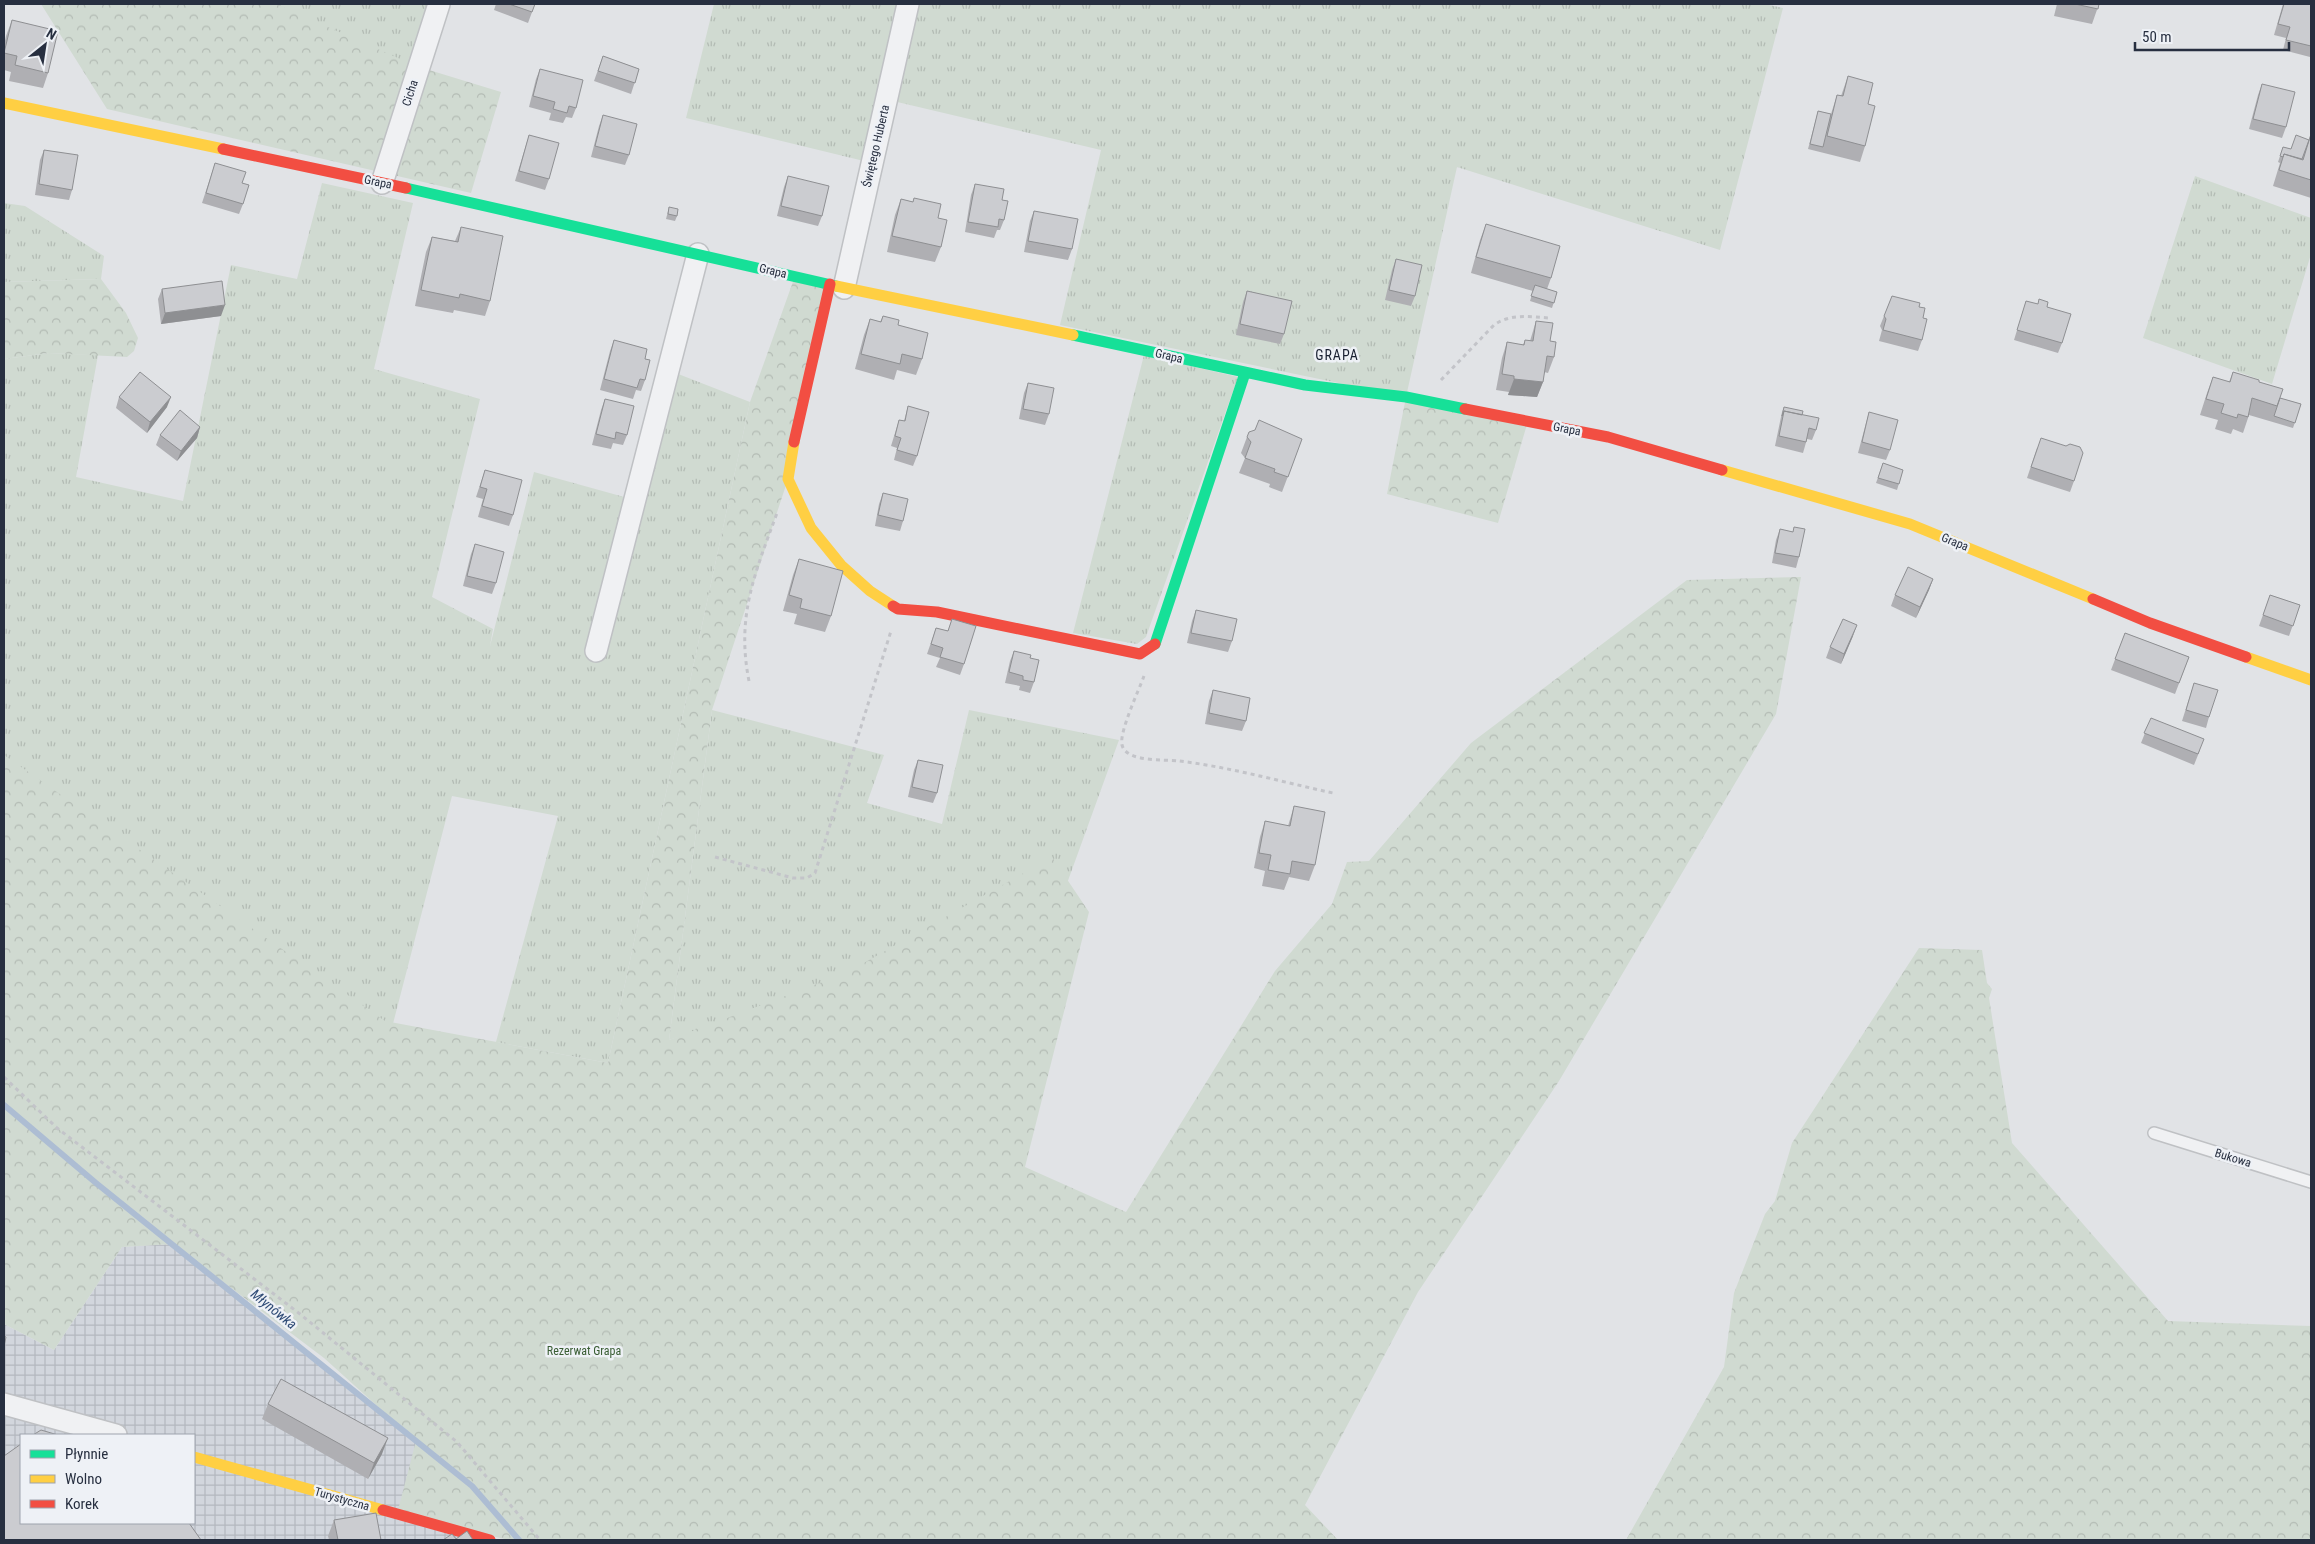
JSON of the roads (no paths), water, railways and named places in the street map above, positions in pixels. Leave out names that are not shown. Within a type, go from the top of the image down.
[{"type":"street","name":"Cicha","points":[[382,183],[439,4]]},
{"type":"street","name":"Świętego Huberta","points":[[837,286],[908,4]]},
{"type":"street","name":"Grapa","points":[[4,103],[382,183],[837,286],[1039,328],[1245,374],[1305,385],[1422,400],[1608,437],[1910,524],[2150,623],[2311,680]]},
{"type":"street","points":[[596,651],[698,254]]},
{"type":"street","points":[[837,286],[791,456],[788,479],[811,528],[841,565],[870,591],[898,609],[937,612],[1140,654],[1156,643],[1245,374]]},
{"type":"street","points":[[4,1404],[112,1434]]},
{"type":"street","name":"Turystyczna","points":[[195,1457],[490,1540]]},
{"type":"lane","name":"Bukowa","points":[[2154,1133],[2311,1182]]},
{"type":"waterway","name":"Młynówka","points":[[4,1105],[96,1183],[472,1486],[519,1540]]},
{"type":"district","name":"GRAPA","points":[[1337,355]]},
{"type":"park label","name":"Rezerwat Grapa","points":[[584,1351]]}]
